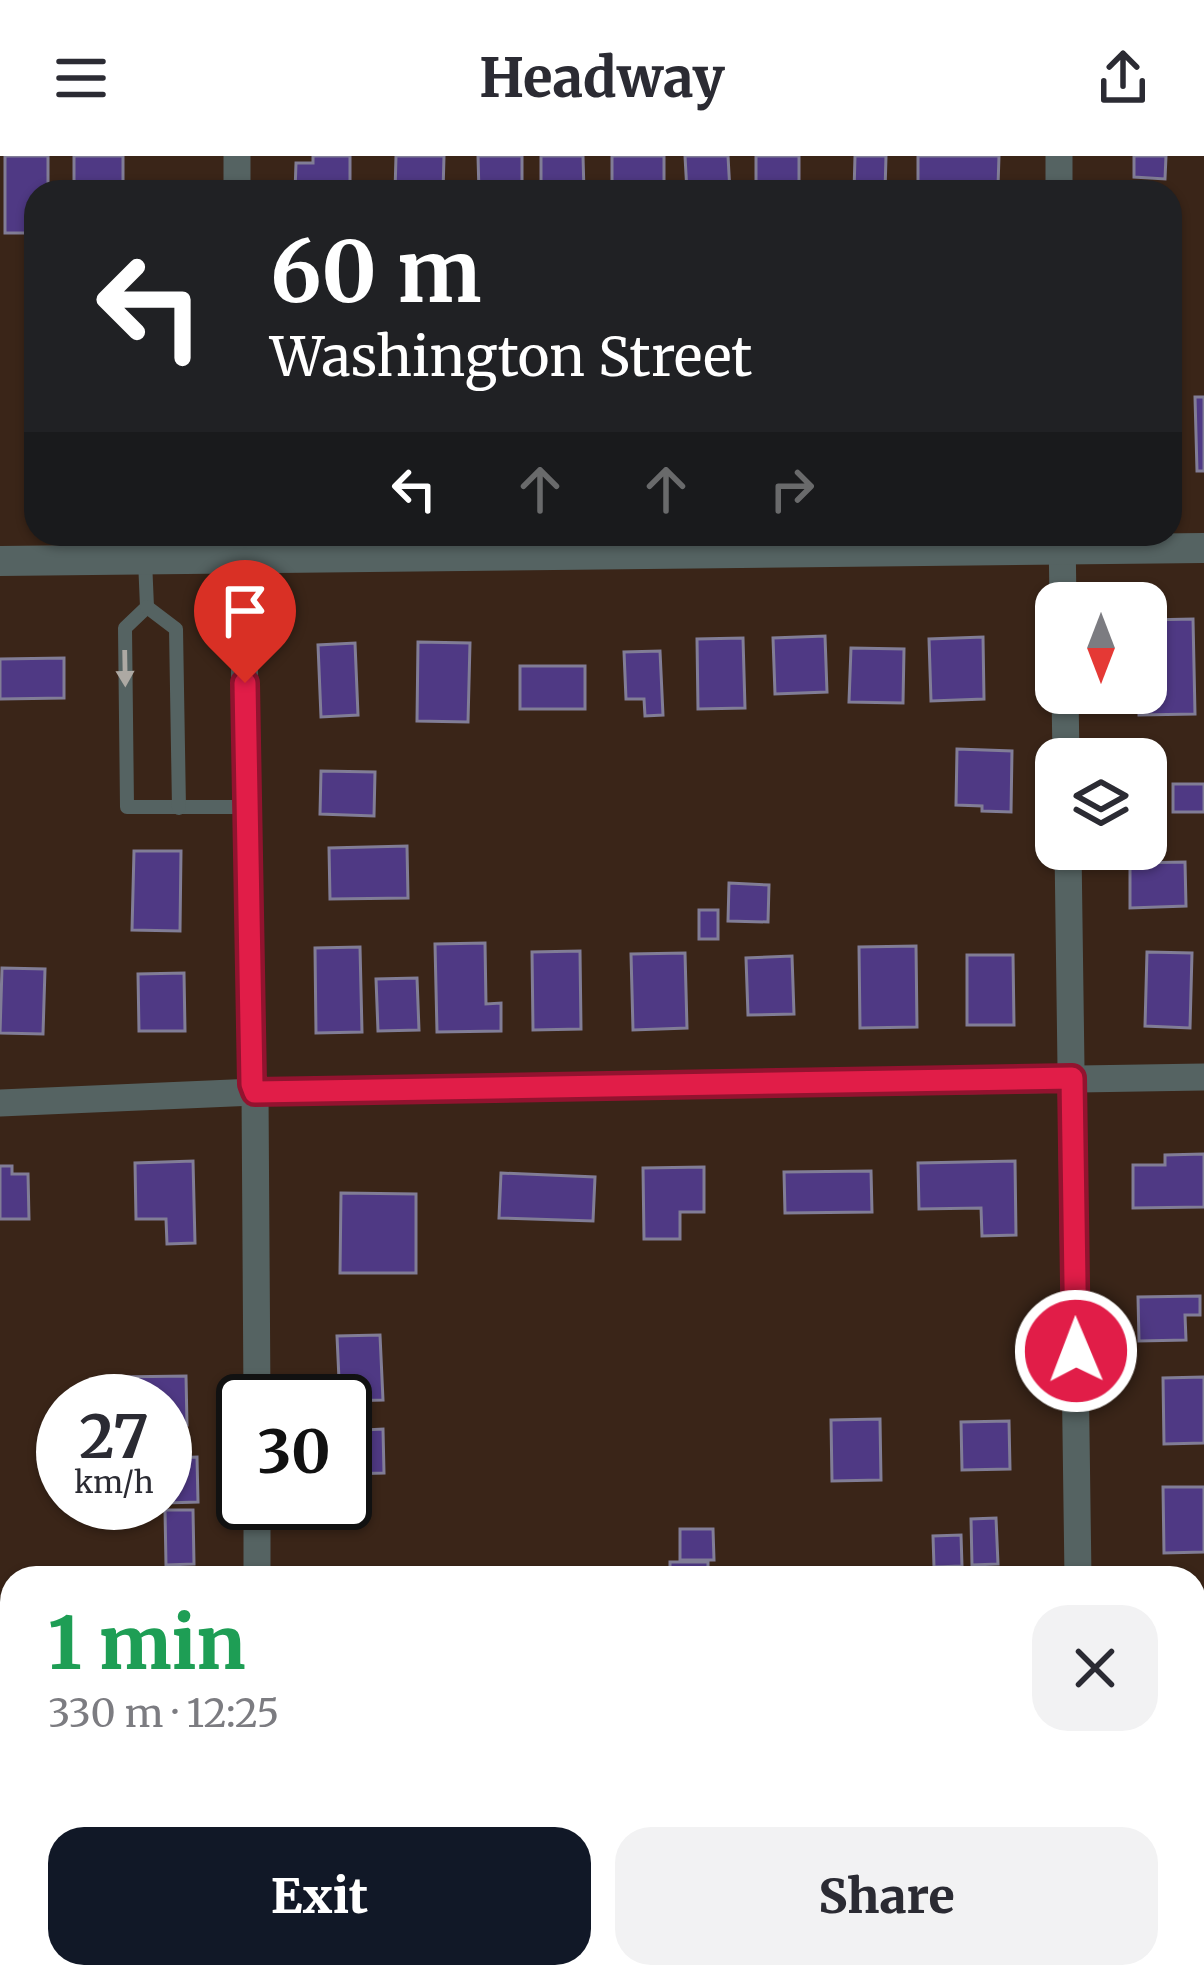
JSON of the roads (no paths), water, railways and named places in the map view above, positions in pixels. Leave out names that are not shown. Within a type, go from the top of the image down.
[{"type":"street","points":[[0,561],[145,560],[242,547],[406,546]]},
{"type":"street","points":[[1062,546],[1063,582]]},
{"type":"street","points":[[1157,546],[1204,548]]},
{"type":"street","points":[[242,547],[257,1374]]},
{"type":"street","points":[[1068,870],[1078,1566]]},
{"type":"street","points":[[0,1102],[255,1092],[1204,1077]]},
{"type":"street","points":[[257,1530],[257,1566]]},
{"type":"lane","points":[[145,560],[146,607],[125,628],[127,807],[248,807]]},
{"type":"lane","points":[[146,607],[176,629],[179,808]]}]
